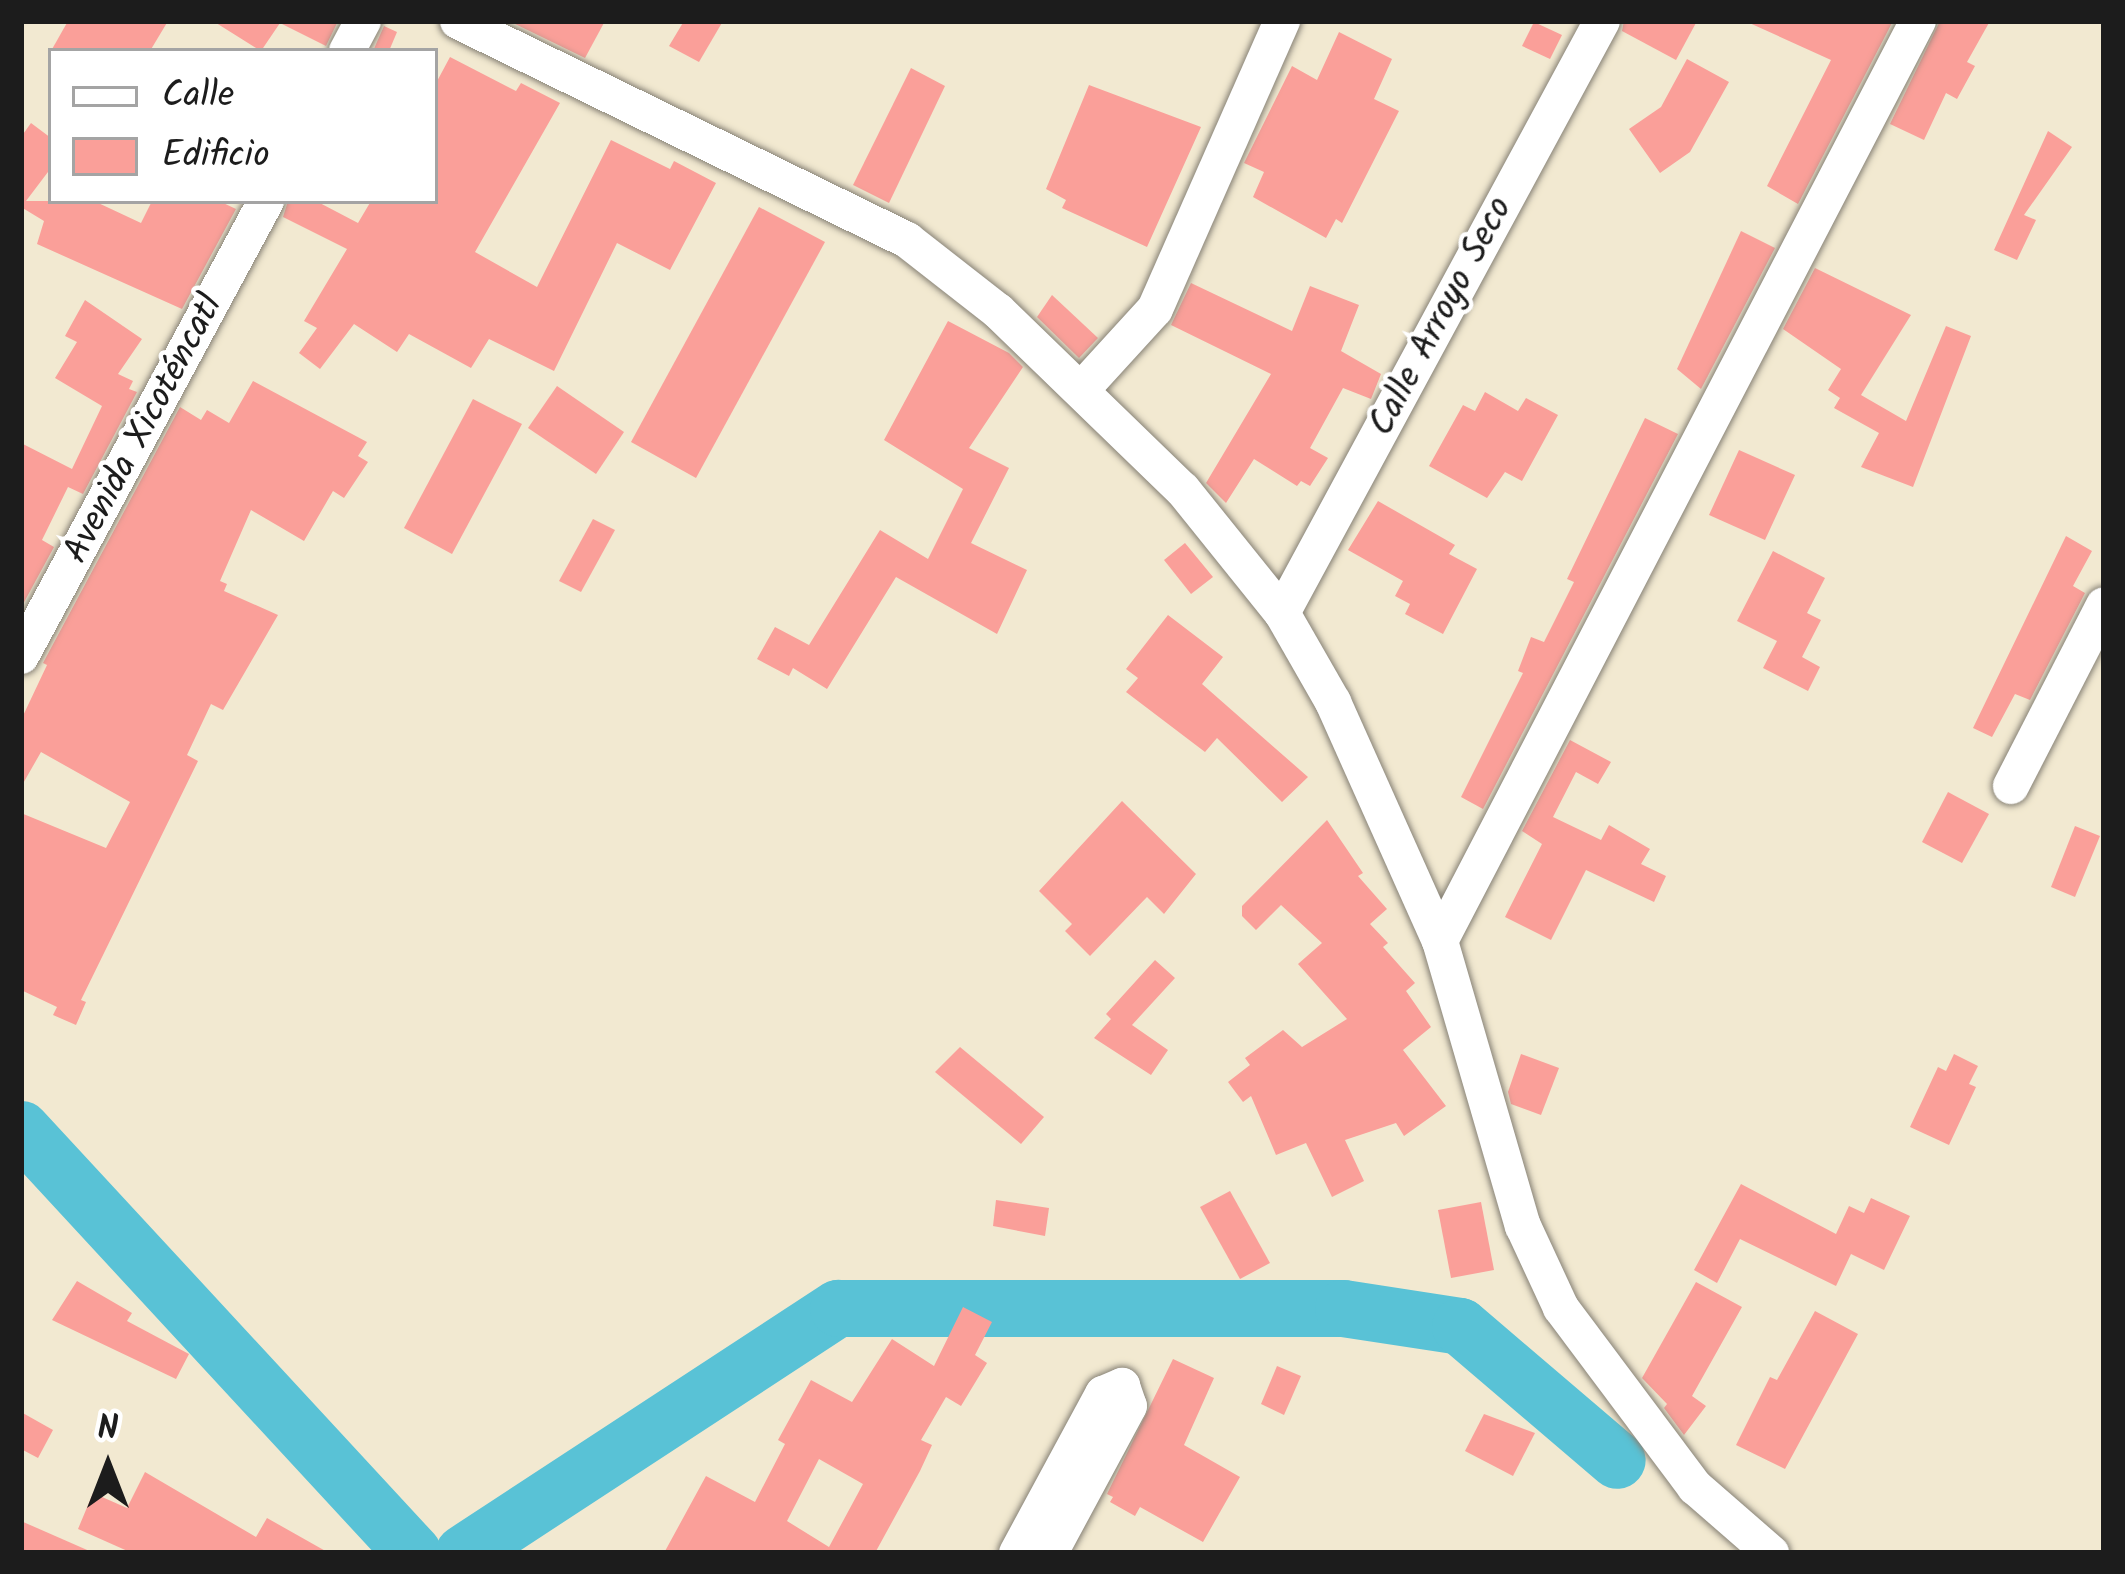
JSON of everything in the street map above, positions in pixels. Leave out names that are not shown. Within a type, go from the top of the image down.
[{"type":"street","points":[[349,48],[363,21]]},
{"type":"street","points":[[458,21],[907,240],[998,311],[1184,490],[1282,613],[1333,702],[1440,941],[1523,1226],[1561,1308],[1695,1487],[1771,1553]]},
{"type":"street","points":[[1082,389],[1155,309],[1282,21]]},
{"type":"street","name":"Calle Arroyo Seco","points":[[1282,613],[1602,21]]},
{"type":"street","points":[[1440,941],[1918,21]]},
{"type":"street","name":"Avenida Xicoténcatl","points":[[21,656],[264,204]]},
{"type":"street","points":[[2012,785],[2104,605]]},
{"type":"street","points":[[1017,1553],[1103,1394],[1122,1386],[1129,1406],[1050,1553]]},
{"type":"building","points":[[68,21],[168,21],[152,48],[53,48]]},
{"type":"building","points":[[213,21],[338,21],[326,46],[280,23],[263,48]]},
{"type":"building","points":[[509,21],[605,21],[585,58]]},
{"type":"building","points":[[684,21],[723,21],[699,62],[669,46]]},
{"type":"building","points":[[1624,21],[1697,21],[1676,60],[1622,31]]},
{"type":"building","points":[[1745,21],[1893,21],[1798,204],[1767,186],[1831,60]]},
{"type":"building","points":[[1940,21],[1990,21],[1967,62],[1975,66],[1957,99],[1946,93],[1924,140],[1890,124]]},
{"type":"building","points":[[1534,22],[1562,35],[1550,59],[1522,46]]},
{"type":"building","points":[[384,26],[397,32],[390,48],[374,48]]},
{"type":"building","points":[[1339,32],[1392,59],[1374,99],[1399,111],[1342,223],[1336,219],[1326,238],[1253,197],[1264,172],[1244,163],[1292,66],[1317,80]]},
{"type":"building","points":[[450,57],[516,91],[521,83],[560,103],[475,252],[537,287],[611,140],[670,169],[674,161],[716,183],[670,270],[617,243],[554,371],[489,339],[471,368],[409,334],[397,352],[354,324],[320,369],[299,353],[317,328],[304,321],[347,249],[283,217],[287,204],[322,204],[358,223],[369,204],[438,204],[438,79]]},
{"type":"building","points":[[1687,59],[1729,82],[1690,152],[1660,173],[1629,129],[1661,107]]},
{"type":"building","points":[[911,68],[945,86],[889,203],[853,185]]},
{"type":"building","points":[[1089,85],[1201,127],[1147,247],[1062,208],[1066,200],[1046,189]]},
{"type":"building","points":[[31,123],[48,136],[48,172],[26,201],[100,204],[141,223],[150,204],[225,204],[236,209],[182,309],[37,244],[44,221],[21,207],[21,137]]},
{"type":"building","points":[[2048,131],[2072,147],[2024,215],[2036,220],[2017,260],[1994,250]]},
{"type":"building","points":[[759,207],[825,242],[696,478],[631,442]]},
{"type":"building","points":[[1741,231],[1775,248],[1701,389],[1677,369]]},
{"type":"building","points":[[1815,268],[1911,315],[1861,395],[1906,421],[1946,326],[1971,336],[1913,487],[1861,467],[1879,433],[1834,408],[1840,398],[1828,390],[1841,369],[1783,329]]},
{"type":"building","points":[[1191,283],[1292,331],[1310,286],[1359,305],[1341,351],[1381,374],[1371,399],[1343,388],[1310,448],[1328,458],[1310,486],[1301,481],[1297,486],[1254,459],[1226,503],[1206,483],[1271,374],[1171,325]]},
{"type":"building","points":[[1052,295],[1098,338],[1079,358],[1037,317]]},
{"type":"building","points":[[85,300],[142,339],[118,374],[133,381],[129,389],[137,392],[83,494],[68,487],[42,540],[54,547],[22,606],[21,443],[72,469],[102,406],[55,378],[77,342],[65,336]]},
{"type":"building","points":[[948,321],[1009,353],[1023,367],[969,448],[1009,468],[971,543],[1027,570],[997,634],[896,577],[827,689],[793,668],[789,676],[757,659],[775,627],[809,645],[880,530],[928,559],[963,489],[884,440]]},
{"type":"building","points":[[253,381],[367,442],[358,456],[368,462],[344,498],[333,491],[304,541],[251,510],[220,581],[227,584],[224,591],[278,615],[223,710],[211,704],[187,755],[198,761],[81,1000],[86,1002],[76,1025],[53,1015],[57,1007],[21,990],[21,813],[106,848],[130,802],[41,752],[21,787],[21,720],[47,665],[43,663],[180,407],[201,420],[207,410],[229,423]]},
{"type":"building","points":[[557,386],[624,432],[596,474],[528,428]]},
{"type":"building","points":[[1485,392],[1518,411],[1526,398],[1558,415],[1522,481],[1505,472],[1487,498],[1429,466],[1463,405],[1475,411]]},
{"type":"building","points":[[473,399],[522,424],[452,554],[404,528]]},
{"type":"building","points":[[1645,418],[1678,434],[1483,809],[1461,797],[1523,673],[1518,671],[1531,637],[1544,642],[1574,582],[1567,579]]},
{"type":"building","points":[[1739,450],[1795,475],[1765,540],[1709,515]]},
{"type":"building","points":[[1378,501],[1455,545],[1449,554],[1477,569],[1443,634],[1405,614],[1410,604],[1395,596],[1403,581],[1348,550]]},
{"type":"building","points":[[593,519],[615,530],[581,592],[559,581]]},
{"type":"building","points":[[2066,536],[2092,551],[2073,586],[2085,593],[2030,700],[2015,694],[1992,737],[1973,728]]},
{"type":"building","points":[[1185,543],[1213,577],[1191,594],[1164,560]]},
{"type":"building","points":[[1773,551],[1825,578],[1807,613],[1821,620],[1802,657],[1820,667],[1808,691],[1763,668],[1777,641],[1737,621]]},
{"type":"building","points":[[1168,615],[1223,657],[1202,684],[1308,777],[1282,802],[1217,738],[1205,752],[1126,692],[1138,678],[1126,669]]},
{"type":"building","points":[[1570,740],[1611,762],[1598,784],[1576,772],[1553,817],[1601,840],[1609,825],[1650,849],[1641,864],[1666,876],[1654,902],[1586,870],[1551,940],[1505,917],[1542,844],[1522,831]]},
{"type":"building","points":[[1948,792],[1989,814],[1962,863],[1922,842]]},
{"type":"building","points":[[1122,801],[1196,874],[1164,914],[1147,897],[1090,956],[1065,931],[1072,924],[1039,891]]},
{"type":"building","points":[[1327,820],[1363,873],[1358,876],[1387,909],[1370,924],[1388,943],[1383,947],[1415,983],[1406,991],[1431,1027],[1403,1050],[1446,1106],[1404,1136],[1396,1123],[1345,1140],[1364,1181],[1332,1197],[1306,1143],[1276,1155],[1251,1096],[1243,1102],[1228,1082],[1250,1065],[1245,1058],[1283,1030],[1302,1047],[1347,1019],[1298,964],[1322,943],[1281,905],[1256,930],[1242,916],[1242,906]]},
{"type":"building","points":[[2075,826],[2100,836],[2075,897],[2051,887]]},
{"type":"building","points":[[1155,960],[1175,978],[1132,1025],[1168,1050],[1151,1075],[1094,1038],[1111,1019],[1106,1014]]},
{"type":"building","points":[[960,1047],[1044,1117],[1021,1144],[935,1072]]},
{"type":"building","points":[[1521,1054],[1559,1068],[1541,1115],[1511,1104],[1508,1092]]},
{"type":"building","points":[[1954,1054],[1978,1066],[1969,1084],[1976,1087],[1949,1145],[1910,1127],[1938,1067],[1946,1071]]},
{"type":"building","points":[[1741,1184],[1836,1234],[1849,1206],[1864,1213],[1871,1198],[1910,1216],[1884,1270],[1851,1254],[1836,1286],[1740,1239],[1717,1283],[1694,1270]]},
{"type":"building","points":[[1230,1191],[1270,1263],[1240,1279],[1200,1207]]},
{"type":"building","points":[[996,1200],[1049,1208],[1045,1236],[993,1226]]},
{"type":"building","points":[[1481,1202],[1494,1270],[1451,1278],[1438,1210]]},
{"type":"building","points":[[77,1281],[132,1313],[127,1321],[189,1354],[176,1379],[52,1320]]},
{"type":"building","points":[[1696,1282],[1742,1307],[1692,1396],[1706,1406],[1684,1435],[1664,1408],[1667,1404],[1642,1378]]},
{"type":"building","points":[[963,1307],[992,1322],[975,1355],[987,1363],[961,1406],[946,1397],[921,1440],[932,1445],[875,1553],[664,1553],[706,1476],[755,1502],[785,1444],[778,1440],[811,1380],[852,1402],[892,1339],[934,1366]],"holes":[[[819,1459],[863,1484],[829,1547],[787,1521]]]},
{"type":"building","points":[[1815,1311],[1858,1334],[1785,1469],[1736,1445],[1770,1377],[1777,1380]]},
{"type":"building","points":[[1173,1359],[1214,1378],[1184,1445],[1240,1477],[1203,1542],[1140,1507],[1135,1516],[1110,1502],[1113,1497],[1107,1494]]},
{"type":"building","points":[[1277,1366],[1301,1376],[1284,1415],[1261,1404]]},
{"type":"building","points":[[21,1412],[53,1430],[38,1458],[21,1449]]},
{"type":"building","points":[[1484,1414],[1535,1433],[1513,1476],[1465,1451]]},
{"type":"building","points":[[145,1472],[256,1537],[267,1518],[329,1553],[132,1553],[78,1529],[93,1493],[127,1508]]},
{"type":"building","points":[[21,1521],[94,1553],[21,1553]]},
{"type":"waterway","points":[[21,1129],[413,1553]]},
{"type":"waterway","points":[[463,1553],[838,1308],[1343,1308],[1460,1326],[1617,1460]]}]
